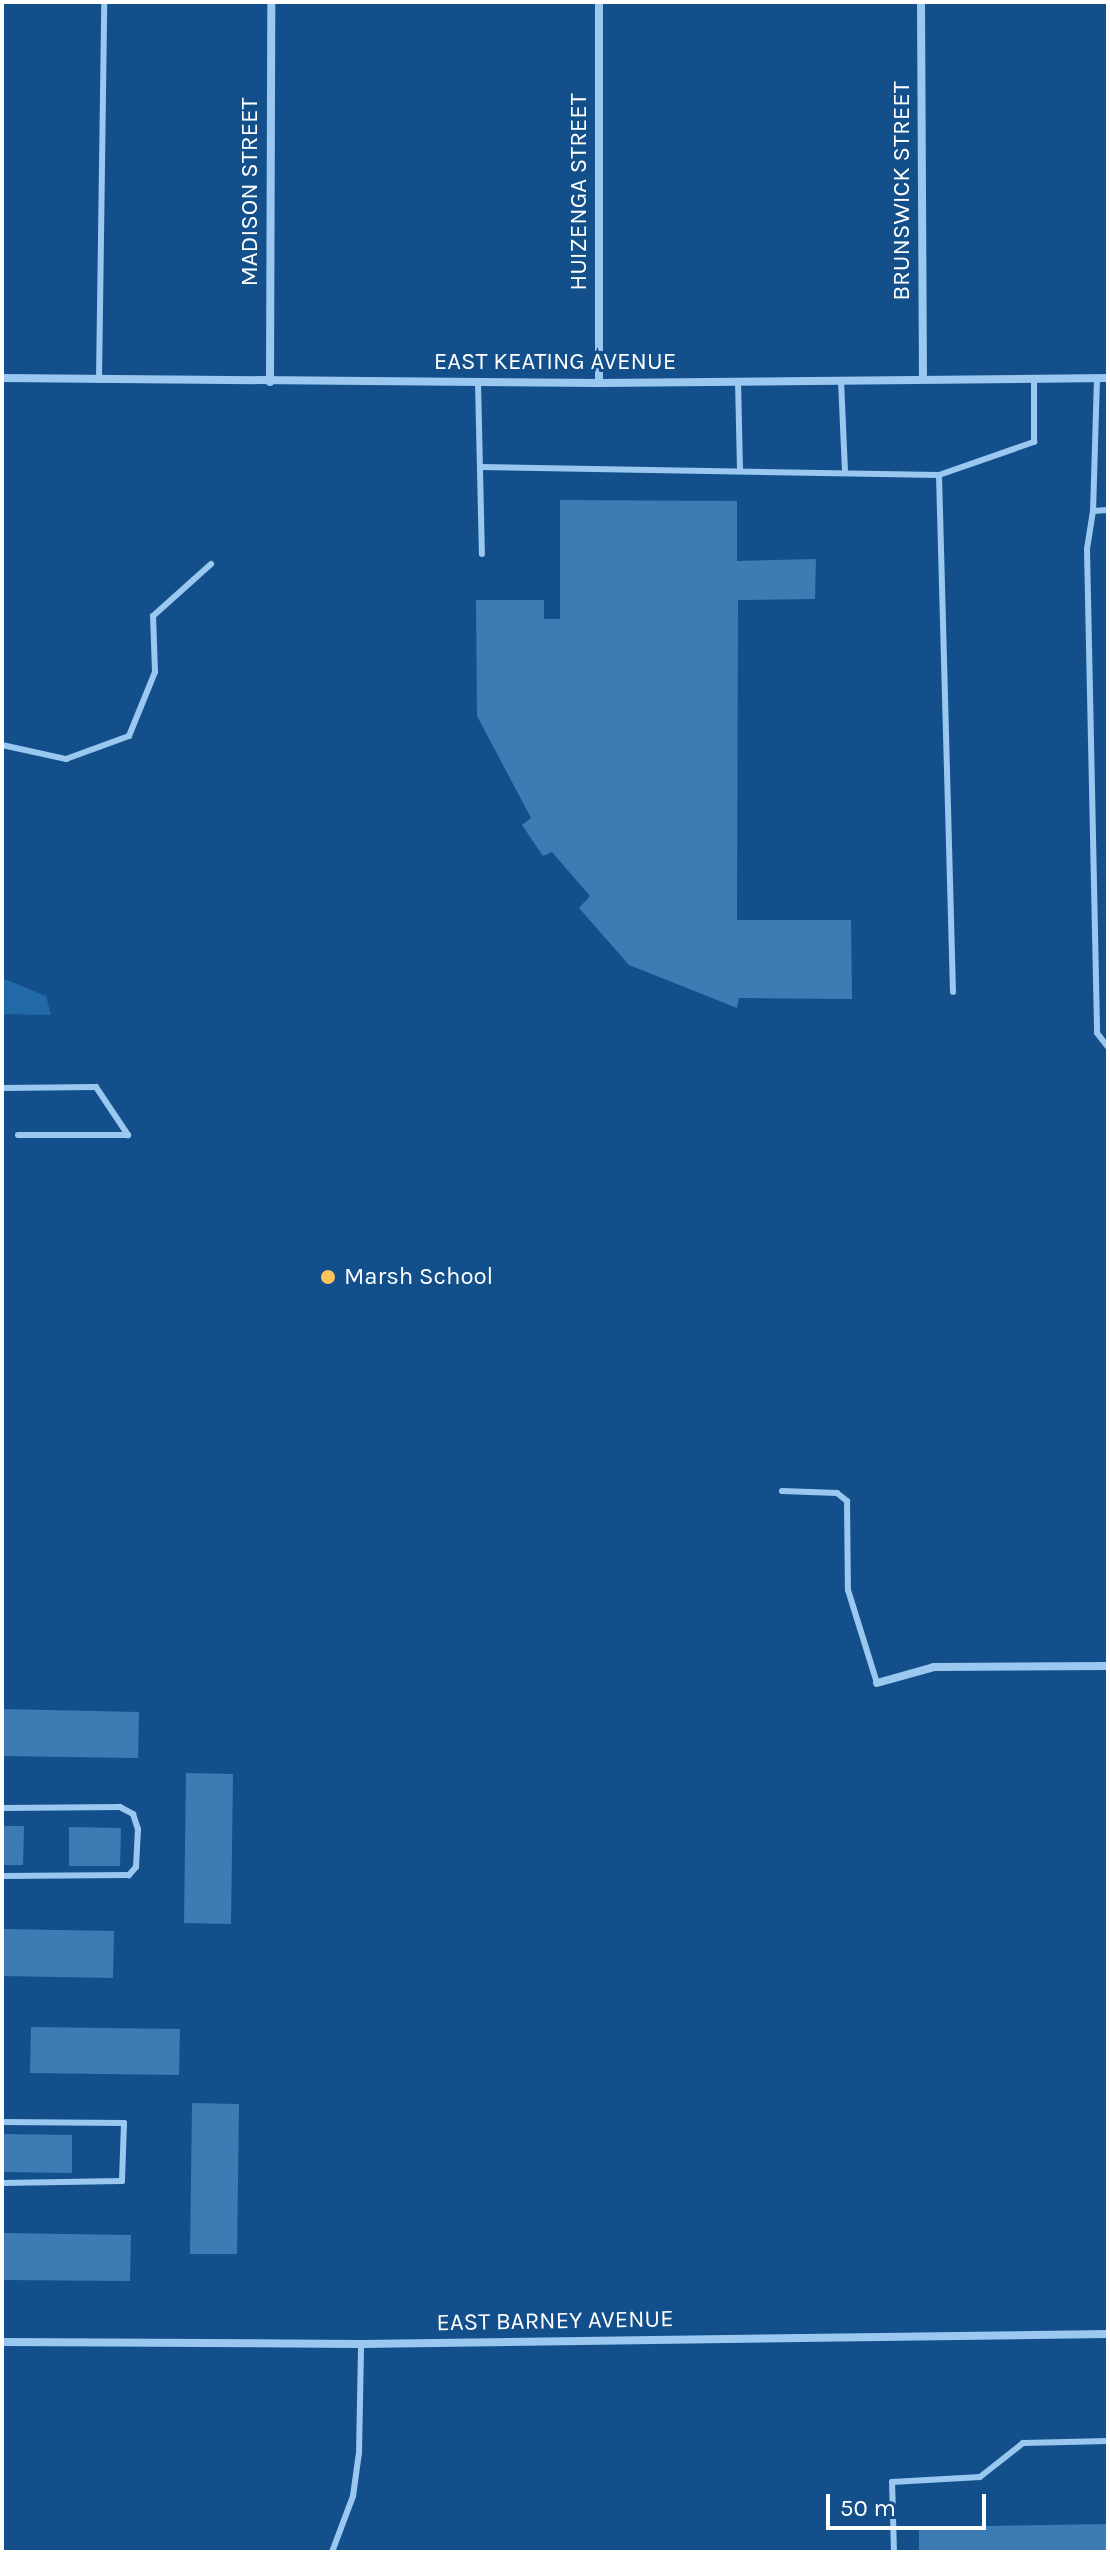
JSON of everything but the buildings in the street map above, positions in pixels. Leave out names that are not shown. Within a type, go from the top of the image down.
[{"type":"street","name":"MADISON STREET","points":[[270,382],[271,2]]},
{"type":"street","name":"HUIZENGA STREET","points":[[599,2],[599,383]]},
{"type":"street","name":"BRUNSWICK STREET","points":[[921,2],[923,379]]},
{"type":"street","name":"EAST KEATING AVENUE","points":[[2,378],[599,383],[1108,378]]},
{"type":"street","points":[[877,1683],[934,1667],[1108,1666]]},
{"type":"street","name":"EAST BARNEY AVENUE","points":[[2,2342],[361,2344],[1108,2334]]},
{"type":"lane","points":[[99,380],[104,2]]},
{"type":"lane","points":[[1097,378],[1093,511],[1087,550],[1097,1033],[1108,1047]]},
{"type":"lane","points":[[480,467],[939,475],[1034,442],[1034,379]]},
{"type":"lane","points":[[841,380],[845,473]]},
{"type":"lane","points":[[738,381],[740,471]]},
{"type":"lane","points":[[478,382],[482,554]]},
{"type":"lane","points":[[939,475],[953,992]]},
{"type":"lane","points":[[1093,511],[1108,510]]},
{"type":"lane","points":[[2,745],[66,759],[129,736],[155,672],[153,616],[211,564]]},
{"type":"lane","points":[[2,1088],[96,1087],[128,1135],[18,1135]]},
{"type":"lane","points":[[782,1491],[837,1493],[847,1501],[848,1590],[877,1683]]},
{"type":"lane","points":[[2,1808],[120,1807],[133,1814],[138,1829],[136,1867],[129,1875],[2,1876]]},
{"type":"lane","points":[[2,2122],[124,2123],[122,2181],[2,2183]]},
{"type":"lane","points":[[332,2552],[353,2496],[359,2453],[361,2344]]},
{"type":"lane","points":[[894,2552],[892,2482],[980,2477],[1023,2443],[1108,2441]]},
{"type":"shaded area","points":[[2,978],[46,996],[51,1015],[2,1014]]},
{"type":"place","name":"Marsh School","points":[[328,1277]]}]
